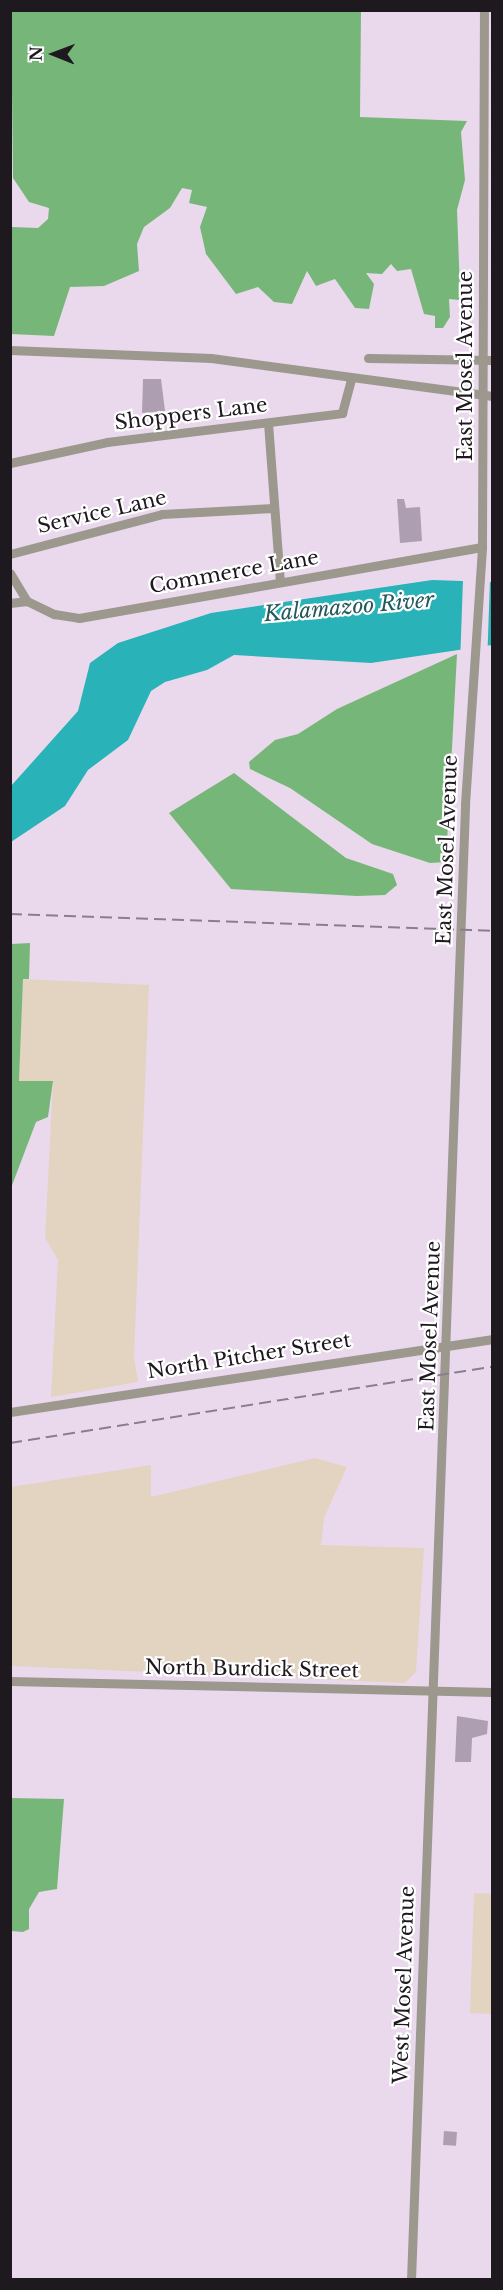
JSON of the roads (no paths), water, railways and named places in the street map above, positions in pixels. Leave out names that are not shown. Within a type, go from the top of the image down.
[{"type":"street","name":"East Mosel Avenue","points":[[434,1692],[449,1344],[465,804],[482,548],[488,396],[488,47],[484,10]]},
{"type":"street","points":[[10,350],[211,358],[488,396]]},
{"type":"street","points":[[368,358],[487,360]]},
{"type":"street","name":"Shoppers Lane","points":[[10,463],[107,442],[342,413],[351,379]]},
{"type":"street","points":[[268,423],[280,581]]},
{"type":"street","name":"Service Lane","points":[[10,554],[162,514],[274,508]]},
{"type":"street","name":"Commerce Lane","points":[[27,601],[54,614],[79,618],[280,581],[482,548]]},
{"type":"street","points":[[10,573],[27,601],[10,603]]},
{"type":"street","name":"North Pitcher Street","points":[[10,1412],[492,1338]]},
{"type":"street","name":"North Burdick Street","points":[[10,1681],[492,1692]]},
{"type":"street","name":"West Mosel Avenue","points":[[411,2280],[434,1692]]},
{"type":"water","name":"Kalamazoo River","points":[[432,580],[492,582],[492,645],[371,663],[234,655],[207,670],[165,682],[151,691],[128,740],[88,770],[65,806],[11,842],[11,786],[78,711],[90,663],[118,643],[211,613]]},
{"type":"railway","points":[[10,914],[492,931]]},
{"type":"railway","points":[[10,1443],[492,1367]]}]
